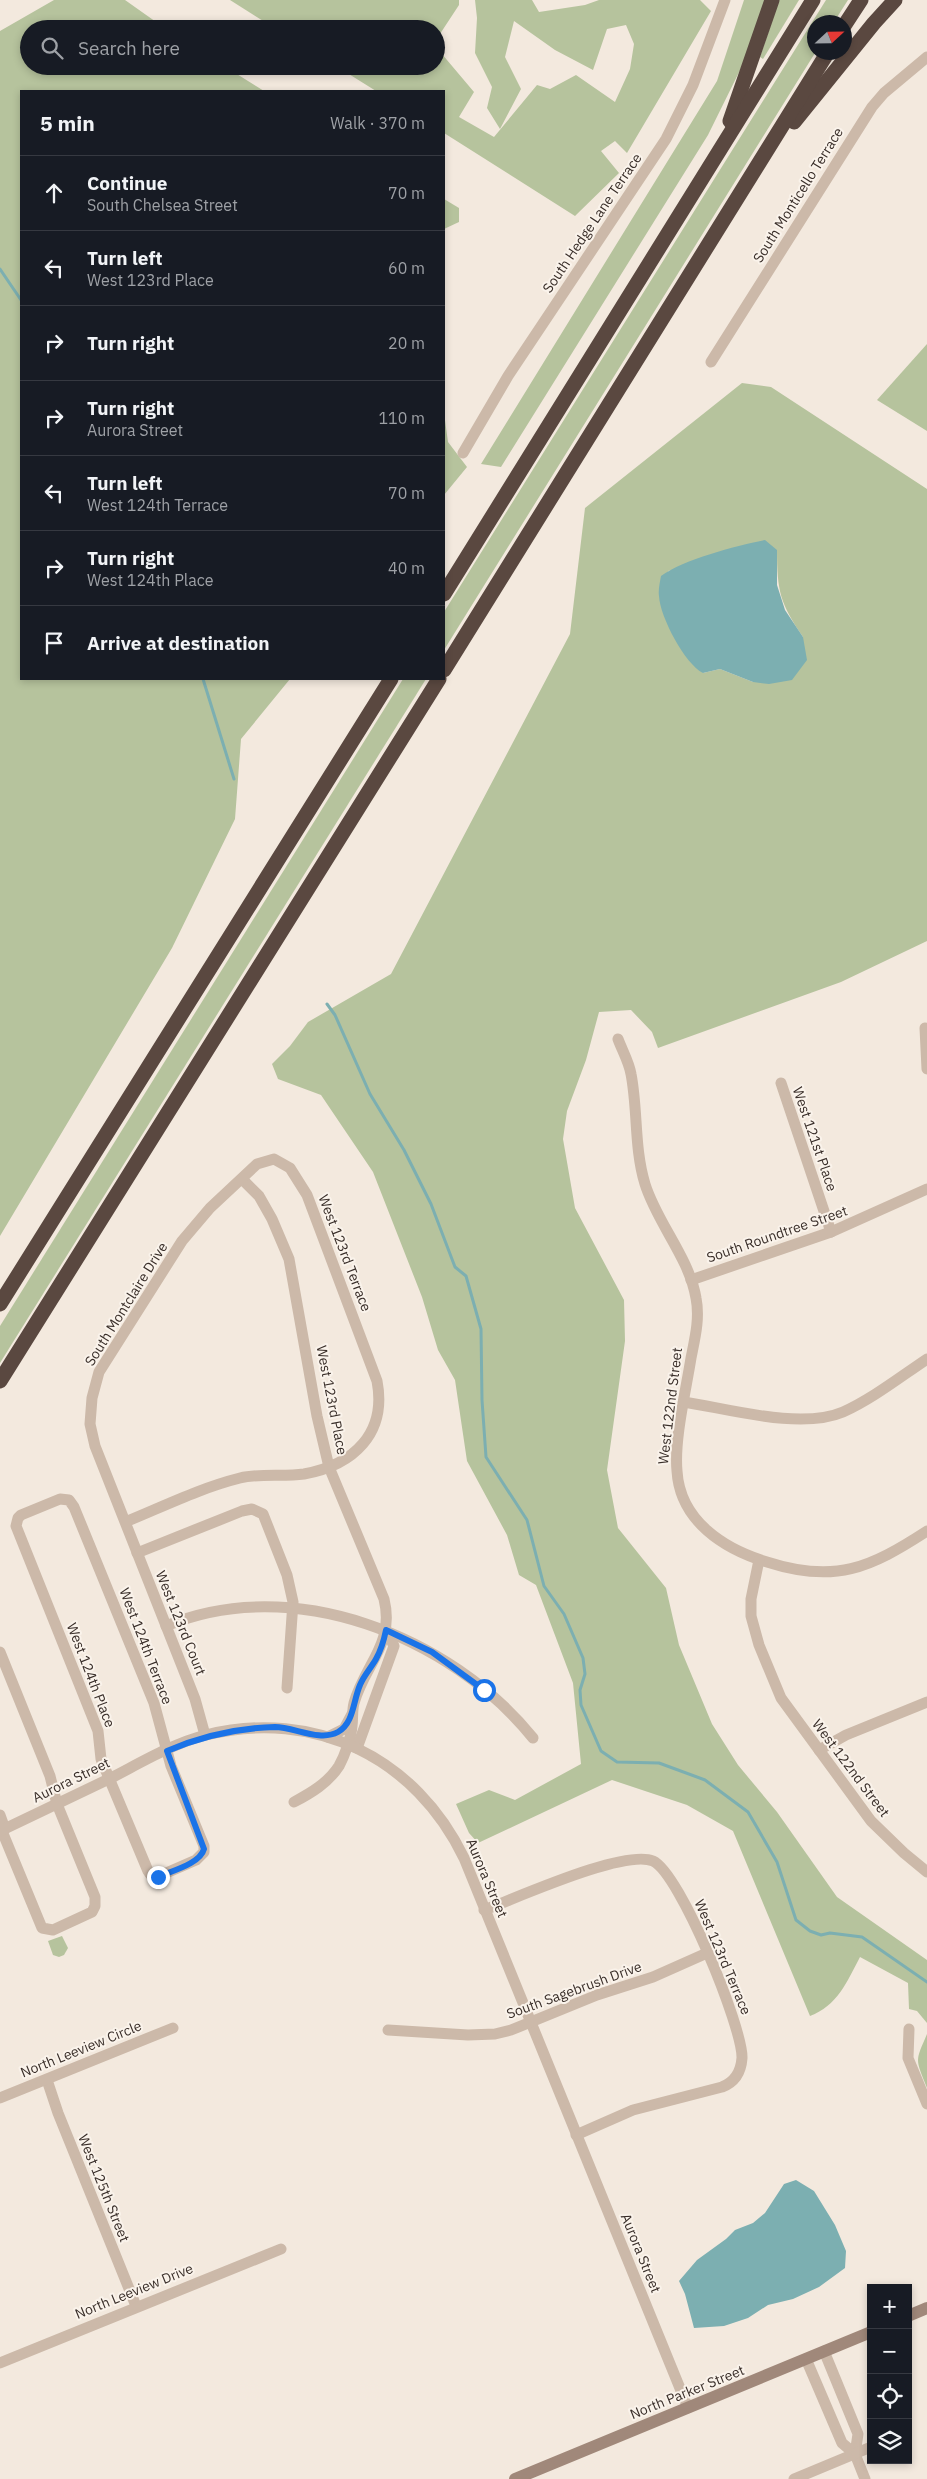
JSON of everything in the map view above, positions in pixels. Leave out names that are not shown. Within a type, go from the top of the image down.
[{"type":"highway","points":[[718,152],[772,0]]},
{"type":"highway","points":[[445,592],[813,0]]},
{"type":"highway","points":[[851,15],[861,0]]},
{"type":"highway","points":[[752,175],[874,23],[895,0]]},
{"type":"highway","points":[[445,668],[823,60]]},
{"type":"highway","points":[[0,1304],[390,680]]},
{"type":"highway","points":[[0,1381],[437,680]]},
{"type":"street","name":"South Hedge Lane Terrace","points":[[463,453],[508,376],[666,139],[692,85],[725,0]]},
{"type":"street","name":"South Monticello Terrace","points":[[711,362],[872,107],[884,93],[927,57]]},
{"type":"street","points":[[925,1028],[927,1069]]},
{"type":"street","name":"West 122nd Street","points":[[618,1039],[631,1072],[639,1158],[645,1184],[654,1208],[691,1280],[696,1297],[697,1319],[684,1402],[676,1472],[688,1505],[700,1524],[715,1538],[733,1549],[759,1560],[750,1598],[754,1630],[782,1698],[871,1821],[927,1872]]},
{"type":"street","name":"West 121st Place","points":[[781,1083],[831,1232]]},
{"type":"street","name":"West 123rd Terrace","points":[[242,1180],[257,1164],[274,1159],[282,1161],[296,1175],[314,1210],[377,1381],[379,1408],[366,1442],[346,1459],[329,1466]]},
{"type":"street","name":"West 123rd Place","points":[[242,1180],[258,1196],[272,1219],[289,1258],[317,1416],[329,1466],[384,1599],[388,1613],[386,1630],[376,1659],[360,1685],[352,1713]]},
{"type":"street","name":"South Montclaire Drive","points":[[125,1522],[95,1446],[90,1424],[92,1398],[99,1372],[182,1241],[210,1208],[242,1180]]},
{"type":"street","name":"South Roundtree Street","points":[[691,1280],[831,1232],[927,1189]]},
{"type":"street","points":[[684,1402],[787,1418],[823,1418],[855,1406],[927,1359]]},
{"type":"street","points":[[125,1522],[233,1480],[253,1476],[304,1474],[329,1466]]},
{"type":"street","name":"West 124th Terrace","points":[[17,1519],[60,1499],[72,1502],[154,1703],[167,1751],[204,1846],[204,1852],[200,1857]]},
{"type":"street","points":[[137,1553],[242,1511],[259,1511],[263,1514],[287,1575],[291,1592],[292,1610],[287,1688]]},
{"type":"street","name":"West 124th Place","points":[[17,1519],[17,1532],[98,1730],[101,1759],[150,1874],[158,1877],[200,1857]]},
{"type":"street","name":"West 123rd Court","points":[[125,1522],[195,1699],[205,1736]]},
{"type":"street","points":[[759,1560],[810,1572],[848,1570],[885,1558],[927,1531]]},
{"type":"street","points":[[166,1626],[188,1618],[225,1610],[292,1610],[345,1617],[386,1630],[450,1663],[507,1709],[532,1738]]},
{"type":"street","name":"West 123rd Place","points":[[353,1746],[394,1646],[386,1630]]},
{"type":"street","points":[[0,1652],[50,1776],[57,1804],[96,1902],[90,1913],[53,1930],[46,1929],[40,1925],[2,1830],[0,1815]]},
{"type":"street","points":[[819,1750],[846,1735],[927,1702]]},
{"type":"street","points":[[328,1737],[344,1729],[352,1713]]},
{"type":"street","points":[[294,1802],[315,1791],[353,1746],[352,1713]]},
{"type":"street","name":"Aurora Street","points":[[2,1830],[167,1751],[205,1736],[249,1728],[278,1727],[328,1737],[353,1746],[404,1778],[441,1818],[464,1858],[688,2408]]},
{"type":"street","name":"West 123rd Terrace","points":[[484,1910],[608,1865],[641,1858],[653,1861],[668,1875],[707,1953],[727,1999],[741,2047],[741,2064],[738,2074],[728,2084],[633,2110],[576,2135]]},
{"type":"street","name":"South Sagebrush Drive","points":[[388,2030],[418,2034],[495,2034],[531,2022],[597,1995],[653,1977],[707,1953]]},
{"type":"street","name":"North Leeview Circle","points":[[0,2098],[173,2028]]},
{"type":"street","points":[[909,2029],[908,2058],[927,2104]]},
{"type":"street","name":"West 125th Street","points":[[47,2080],[58,2113],[136,2306]]},
{"type":"street","name":"North Leeview Drive","points":[[0,2362],[280,2249]]},
{"type":"street","points":[[912,2314],[927,2308]]},
{"type":"street","name":"North Parker Street","points":[[515,2479],[867,2334]]},
{"type":"street","points":[[824,2351],[858,2434],[854,2454]]},
{"type":"street","points":[[806,2359],[842,2443],[854,2454],[865,2479]]},
{"type":"street","points":[[794,2479],[867,2449]]},
{"type":"green space","points":[[54,0],[125,0],[153,20],[20,20],[20,75],[238,75],[262,90],[20,90],[20,680],[289,680],[241,739],[235,819],[172,948],[0,1236],[0,31]]},
{"type":"green space","points":[[230,0],[459,0],[459,5],[445,26],[445,20],[262,20]]},
{"type":"green space","points":[[475,0],[532,0],[539,12],[585,5],[599,0],[700,0],[711,11],[627,153],[615,141],[601,151],[619,173],[575,216],[445,134],[445,90],[374,90],[350,75],[445,75],[445,58],[474,92],[459,117],[494,137],[537,85],[550,89],[576,75],[615,102],[630,69],[634,44],[626,25],[607,29],[593,70],[555,50],[514,21],[505,57],[521,89],[500,129],[487,108],[492,87],[475,53],[477,18]]},
{"type":"green space","points":[[744,0],[765,0],[747,56],[708,135],[501,467],[481,464],[717,81]]},
{"type":"green space","points":[[779,0],[799,0],[763,59],[760,57]]},
{"type":"green space","points":[[826,0],[848,0],[838,15],[817,15]]},
{"type":"green space","points":[[807,30],[807,60],[811,60],[445,648],[445,610]]},
{"type":"green space","points":[[445,200],[459,208],[459,222],[445,229]]},
{"type":"green space","points":[[927,344],[927,431],[877,400]]},
{"type":"green space","points":[[742,383],[771,387],[927,489],[927,941],[841,982],[658,1048],[652,1032],[631,1010],[599,1012],[586,1060],[567,1111],[563,1139],[575,1208],[624,1300],[625,1341],[607,1470],[618,1528],[666,1588],[679,1645],[712,1724],[738,1765],[777,1812],[837,1897],[927,1960],[927,2023],[917,2011],[909,2009],[908,1983],[860,1957],[846,1984],[834,2000],[819,2012],[810,2016],[733,1831],[687,1805],[612,1780],[478,1843],[469,1833],[456,1804],[489,1790],[515,1800],[581,1764],[573,1683],[536,1585],[519,1575],[507,1535],[467,1461],[455,1380],[438,1350],[422,1297],[373,1172],[321,1095],[278,1079],[272,1064],[290,1046],[308,1022],[391,974],[570,634],[585,508]],"holes":[[[777,550],[781,596],[789,615],[803,637],[753,682],[720,669],[703,673],[668,571]]]},
{"type":"green space","points":[[445,420],[448,442],[467,467],[445,494]]},
{"type":"green space","points":[[402,680],[425,680],[0,1363],[0,1326]]},
{"type":"green space","points":[[62,1936],[68,1948],[64,1955],[59,1957],[53,1955],[48,1941]]},
{"type":"green space","points":[[927,2034],[927,2088],[918,2060]]},
{"type":"water","points":[[765,540],[777,550],[777,585],[785,610],[803,637],[807,660],[792,680],[769,684],[753,682],[720,669],[703,673],[696,668],[681,650],[664,616],[659,596],[661,576],[696,559]]},
{"type":"water","points":[[796,2180],[814,2191],[835,2225],[846,2251],[845,2268],[819,2287],[793,2299],[768,2305],[748,2318],[724,2326],[694,2328],[685,2294],[679,2281],[697,2260],[735,2230],[753,2223],[765,2213],[784,2184]]},
{"type":"waterway","points":[[0,269],[20,299]]},
{"type":"waterway","points":[[203,680],[234,779]]},
{"type":"waterway","points":[[327,1004],[335,1015],[370,1094],[404,1150],[431,1204],[455,1267],[466,1276],[481,1329],[482,1400],[486,1457],[527,1520],[544,1586],[564,1614],[583,1658],[585,1674],[580,1690],[581,1705],[601,1751],[617,1762],[659,1763],[705,1780],[748,1812],[777,1862],[796,1920],[810,1931],[821,1935],[830,1933],[862,1937],[927,1982]]},
{"type":"route","points":[[158,1877],[196,1860],[204,1852],[204,1846],[171,1766],[167,1751],[205,1736],[249,1728],[278,1727],[328,1737],[337,1733],[344,1729],[352,1713],[360,1685],[382,1647],[386,1630],[407,1639],[450,1663],[484,1690]]}]
